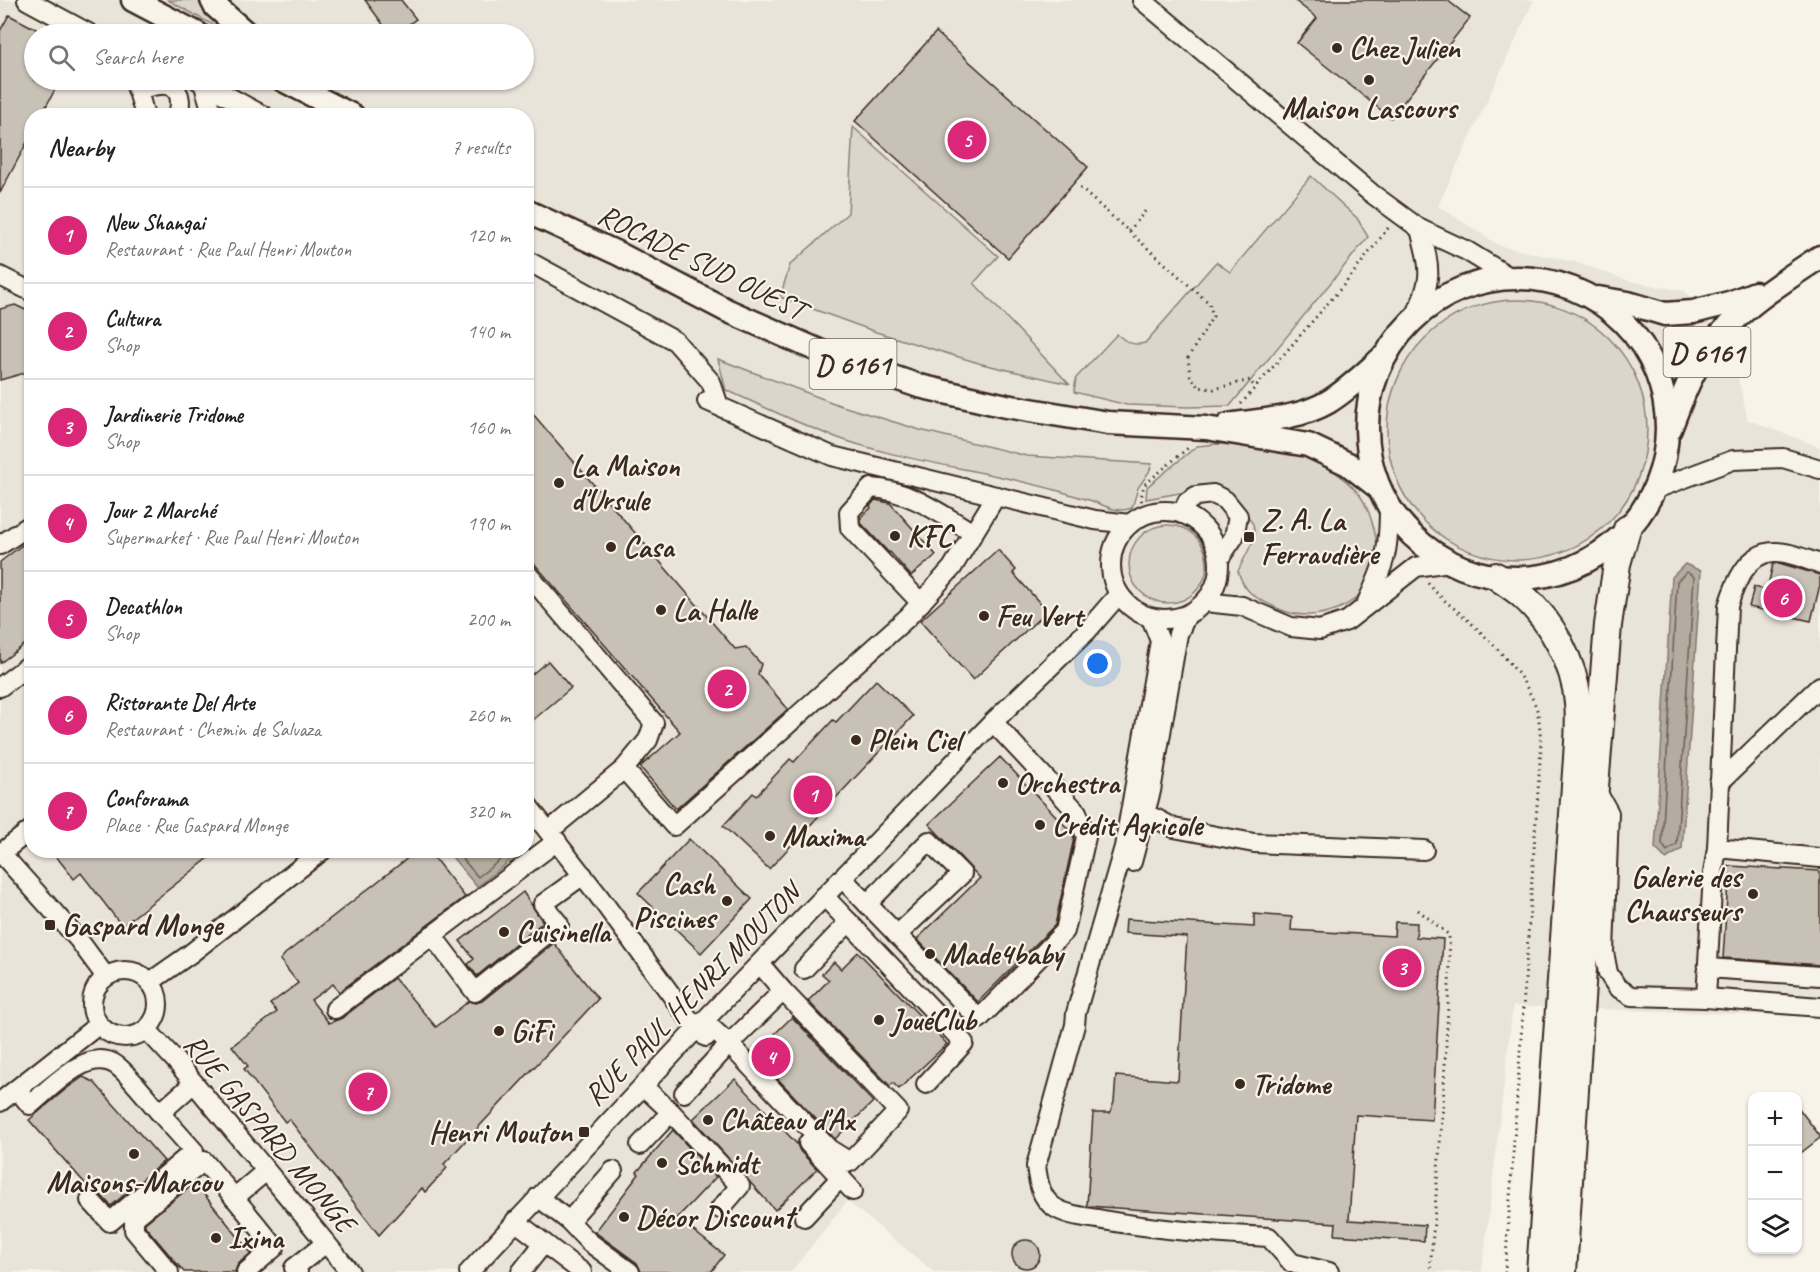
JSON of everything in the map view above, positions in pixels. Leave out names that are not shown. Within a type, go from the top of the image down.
[{"type":"highway","points":[[1563,1272],[1608,625],[1617,564],[1627,529]]},
{"type":"highway","points":[[1496,576],[1521,593],[1550,629],[1564,652],[1578,702],[1577,758],[1540,1272]]},
{"type":"main road","points":[[133,0],[179,24]]},
{"type":"main road","points":[[212,0],[215,6],[236,24]]},
{"type":"main road","points":[[302,90],[337,108]]},
{"type":"main road","points":[[319,90],[347,108]]},
{"type":"main road","name":"ROCADE SUD OUEST","points":[[534,215],[619,254],[726,310],[831,356],[919,386],[1006,406],[1108,423],[1206,428],[1308,445],[1348,464],[1384,497]]},
{"type":"main road","name":"D 6161","points":[[1666,439],[1692,374],[1712,344],[1740,313],[1776,285],[1820,257]]},
{"type":"main road","points":[[1511,278],[1539,279],[1566,285],[1591,297],[1618,317],[1641,342],[1657,372],[1665,405],[1666,439],[1662,465],[1642,511],[1627,529],[1599,553],[1567,569],[1532,577],[1496,576],[1472,571],[1425,547],[1405,528],[1384,497],[1370,455],[1367,420],[1373,387],[1386,355],[1414,319],[1435,302],[1459,289],[1485,281],[1511,278]]},
{"type":"main road","name":"D 6161","points":[[1591,297],[1628,303],[1665,314],[1693,312],[1728,303],[1776,285]]},
{"type":"main road","name":"ROCADE SUD OUEST","points":[[1206,428],[1283,417],[1314,409],[1345,390],[1386,355]]},
{"type":"street","points":[[27,0],[71,24]]},
{"type":"street","points":[[1142,0],[1399,214],[1420,229],[1467,251],[1511,278]]},
{"type":"street","points":[[138,90],[143,108]]},
{"type":"street","points":[[175,90],[180,96],[181,108]]},
{"type":"street","points":[[203,90],[210,108]]},
{"type":"street","points":[[216,90],[249,108]]},
{"type":"street","points":[[1414,319],[1427,291],[1429,276],[1428,258],[1420,229]]},
{"type":"street","points":[[534,264],[675,341],[711,382],[713,403],[832,456],[1095,520],[1137,519],[1160,511],[1175,512],[1190,517],[1203,526],[1212,538],[1219,567],[1242,606]]},
{"type":"street","points":[[0,276],[24,288]]},
{"type":"street","points":[[1653,490],[1733,460],[1783,458],[1820,469]]},
{"type":"street","points":[[921,603],[850,528],[849,512],[872,488],[888,489],[922,502],[973,533]]},
{"type":"street","points":[[1137,519],[1115,543],[1110,566],[1113,580],[1123,600],[1138,613],[1151,618],[1169,620],[1187,615],[1205,602],[1215,590],[1219,567],[1234,537],[1238,516],[1225,500],[1214,494],[1196,496],[1186,502],[1182,514]]},
{"type":"street","points":[[624,769],[674,826],[908,617],[952,568],[996,496]]},
{"type":"street","points":[[1363,609],[1383,570],[1387,553],[1384,497]]},
{"type":"street","points":[[1095,520],[1115,543]]},
{"type":"street","points":[[0,545],[24,529]]},
{"type":"street","points":[[1706,998],[1713,873],[1717,848],[1728,606],[1735,585],[1747,567],[1761,554],[1776,551],[1820,564]]},
{"type":"street","points":[[1205,602],[1242,606],[1291,627],[1320,630],[1347,621],[1416,567],[1449,561]]},
{"type":"street","points":[[534,581],[654,723],[648,740],[624,769],[534,852]]},
{"type":"street","name":"RUE PAUL HENRI MOUTON","points":[[469,1272],[701,1024],[993,722],[1087,631],[1123,600]]},
{"type":"street","points":[[1187,615],[1178,634],[1139,815],[1118,870],[1076,1013],[1075,1025],[1036,1166],[1038,1183],[1045,1198],[1054,1207],[1074,1215],[1141,1227],[1269,1237],[1292,1263],[1329,1272]]},
{"type":"street","points":[[1139,815],[1160,641],[1151,618]]},
{"type":"street","points":[[0,687],[24,669]]},
{"type":"street","points":[[1719,783],[1820,686]]},
{"type":"street","points":[[842,878],[979,1019],[1065,931],[1086,837],[1077,812],[993,722]]},
{"type":"street","points":[[1595,787],[1609,813],[1604,952],[1608,973],[1617,987],[1630,996],[1706,998],[1820,1007]]},
{"type":"street","points":[[534,813],[689,1019],[701,1024],[830,1149],[850,1162],[898,1111],[760,964]]},
{"type":"street","points":[[1139,815],[1174,828],[1254,843],[1424,850]]},
{"type":"street","points":[[24,835],[0,853],[78,939],[106,977]]},
{"type":"street","points":[[867,904],[929,841],[962,874],[897,935]]},
{"type":"street","points":[[1717,848],[1820,858]]},
{"type":"street","points":[[150,982],[190,954],[313,858]]},
{"type":"street","points":[[335,1009],[432,935],[526,858]]},
{"type":"street","points":[[432,935],[475,992],[559,924],[543,904],[583,875]]},
{"type":"street","points":[[824,896],[964,1043],[926,1084]]},
{"type":"street","points":[[804,969],[849,922]]},
{"type":"street","points":[[1708,968],[1820,976]]},
{"type":"street","points":[[129,971],[141,975],[150,982],[157,994],[159,1007],[155,1020],[147,1030],[135,1037],[121,1038],[108,1034],[98,1025],[92,1013],[91,999],[96,986],[106,977],[117,972],[129,971]]},
{"type":"street","points":[[684,1094],[725,1048],[783,991]]},
{"type":"street","points":[[0,1102],[98,1025]]},
{"type":"street","name":"RUE GASPARD MONGE","points":[[147,1030],[194,1083],[350,1272]]},
{"type":"street","points":[[725,1048],[847,1184],[804,1217]]},
{"type":"street","points":[[17,1089],[30,1105],[69,1072],[84,1063],[100,1059],[116,1065],[194,1151],[110,1222],[90,1200]]},
{"type":"street","points":[[160,1113],[194,1083]]},
{"type":"street","points":[[643,1086],[671,1112],[740,1186],[720,1209]]},
{"type":"street","points":[[640,1145],[671,1112]]},
{"type":"street","points":[[169,1272],[134,1230],[134,1218],[204,1161],[275,1247],[246,1272]]},
{"type":"street","points":[[234,1198],[266,1171]]},
{"type":"street","points":[[569,1221],[613,1171]]},
{"type":"street","points":[[538,1197],[569,1221],[589,1242],[630,1272]]},
{"type":"street","points":[[515,1221],[582,1272]]},
{"type":"street","points":[[297,1272],[294,1268],[326,1243]]},
{"type":"street","points":[[521,1272],[544,1243]]},
{"type":"path","points":[[1080,188],[1209,303],[1213,316],[1188,358],[1190,375],[1198,387],[1214,389],[1250,380],[1255,388]]},
{"type":"path","points":[[1129,231],[1147,209]]},
{"type":"path","points":[[1238,408],[1348,280],[1399,214]]},
{"type":"path","points":[[1137,519],[1144,485],[1190,447]]},
{"type":"path","points":[[1416,567],[1437,596],[1496,648],[1526,684],[1538,712],[1541,747],[1505,1272]]},
{"type":"path","points":[[1418,910],[1449,935],[1450,965],[1443,1106],[1430,1272]]},
{"type":"shaded area","points":[[0,0],[1534,0],[1438,206],[1500,246],[1575,262],[1629,281],[1685,291],[1731,349],[1748,420],[1820,447],[1820,1017],[1513,1006],[1482,1272],[934,1272],[847,1201],[791,1272],[0,1272]]},
{"type":"shaded area","points":[[168,0],[206,0],[229,24],[211,24]]},
{"type":"shaded area","points":[[853,127],[998,256],[974,283],[1069,384],[982,364],[876,332],[780,297],[790,265],[848,213]]},
{"type":"shaded area","points":[[1311,176],[1357,218],[1368,237],[1230,406],[1127,405],[1074,392],[1076,378],[1117,334],[1129,343],[1145,343],[1216,262],[1230,272]]},
{"type":"shaded area","points":[[1504,300],[1530,300],[1555,305],[1578,315],[1600,329],[1618,347],[1632,369],[1642,392],[1647,430],[1642,468],[1632,491],[1618,513],[1600,531],[1578,545],[1555,555],[1530,560],[1504,560],[1479,555],[1456,545],[1434,531],[1416,513],[1402,491],[1392,468],[1387,443],[1387,417],[1392,392],[1402,369],[1416,347],[1434,329],[1456,315],[1479,305]]},
{"type":"shaded area","points":[[718,359],[839,405],[920,430],[1027,456],[1152,464],[1138,488],[1132,508],[1120,510],[1110,508],[1030,483],[884,452],[827,434],[726,390]]},
{"type":"shaded area","points":[[1217,444],[1253,447],[1312,457],[1352,486],[1368,511],[1377,547],[1377,563],[1364,591],[1352,601],[1324,613],[1294,614],[1279,609],[1253,595],[1241,579],[1238,571],[1255,537],[1253,524],[1234,497],[1220,488],[1203,485],[1191,491],[1146,499],[1147,487],[1197,446]]},
{"type":"shaded area","points":[[1160,525],[1176,525],[1190,531],[1201,542],[1207,556],[1207,572],[1201,586],[1190,597],[1176,603],[1160,603],[1146,597],[1135,586],[1129,572],[1129,556],[1135,542],[1146,531]]},
{"type":"water","points":[[1685,564],[1701,571],[1682,849],[1666,859],[1655,848],[1672,577]]},
{"type":"water","points":[[453,858],[513,858],[477,887]]},
{"type":"building","points":[[365,0],[401,0],[416,19],[409,24],[383,24]]},
{"type":"building","points":[[1294,0],[1447,0],[1470,18],[1391,118],[1297,43],[1317,18]]},
{"type":"building","points":[[9,15],[26,24],[24,24],[24,90],[55,90],[45,108],[24,108],[24,148],[0,193],[0,31]]},
{"type":"building","points":[[936,32],[1088,167],[1008,258],[855,121]]},
{"type":"building","points":[[15,305],[24,309],[24,373],[0,380],[0,309]]},
{"type":"building","points":[[534,415],[735,649],[746,647],[761,664],[758,674],[788,709],[676,809],[640,767],[680,732],[534,563]]},
{"type":"building","name":"KFC","points":[[875,500],[890,503],[936,555],[911,576],[861,523],[861,517],[871,508]]},
{"type":"building","points":[[22,545],[24,548],[24,645],[0,663],[0,562]]},
{"type":"building","name":"Feu Vert","points":[[998,550],[1016,570],[1013,573],[1047,611],[973,680],[920,621]]},
{"type":"building","points":[[1779,563],[1820,575],[1820,585],[1811,621],[1749,607],[1754,587],[1767,590],[1773,564]]},
{"type":"building","points":[[548,661],[571,688],[534,719],[534,672]]},
{"type":"building","points":[[876,680],[913,716],[769,869],[723,826],[753,793],[756,796],[790,759],[794,762],[833,720],[836,722]]},
{"type":"building","points":[[1000,757],[1072,833],[1074,838],[1055,925],[978,1002],[917,939],[980,878],[929,824]]},
{"type":"building","points":[[689,839],[752,899],[701,953],[638,893]]},
{"type":"building","points":[[57,858],[209,858],[122,926],[81,873],[74,879]]},
{"type":"building","points":[[408,858],[434,858],[465,897],[339,992],[333,984],[311,1000],[329,1023],[342,1018],[394,978],[436,1027],[469,1001],[476,1003],[482,1001],[554,943],[598,999],[444,1164],[447,1168],[425,1192],[422,1188],[379,1235],[289,1119],[285,1122],[244,1069],[248,1066],[232,1046],[277,1012],[270,1004],[298,983],[280,960]]},
{"type":"building","points":[[1729,866],[1820,871],[1820,965],[1723,958]]},
{"type":"building","name":"Cuisinella","points":[[523,892],[543,922],[477,976],[468,964],[474,959],[460,941]]},
{"type":"building","points":[[1254,914],[1292,917],[1291,930],[1394,936],[1395,922],[1417,923],[1416,937],[1443,939],[1432,1120],[1356,1115],[1349,1220],[1425,1225],[1424,1241],[1335,1235],[1336,1223],[1087,1206],[1093,1113],[1110,1113],[1114,1102],[1116,1076],[1178,1081],[1187,937],[1125,933],[1126,919],[1254,927]]},
{"type":"building","name":"JouéClub","points":[[858,952],[947,1044],[899,1089],[893,1083],[890,1086],[808,1001],[829,980],[822,974],[834,962],[841,969]]},
{"type":"building","points":[[792,1017],[873,1102],[835,1139],[754,1054]]},
{"type":"building","points":[[83,1077],[94,1082],[164,1161],[111,1206],[98,1192],[90,1189],[29,1120]]},
{"type":"building","points":[[735,1079],[797,1144],[800,1151],[817,1169],[775,1210],[693,1119]]},
{"type":"building","points":[[1802,1113],[1820,1136],[1802,1152]]},
{"type":"building","points":[[673,1130],[716,1177],[677,1218],[724,1255],[711,1272],[641,1272],[637,1263],[595,1232],[639,1174],[637,1172]]},
{"type":"building","points":[[195,1183],[251,1253],[238,1264],[235,1272],[184,1272],[145,1226],[145,1223]]},
{"type":"building","points":[[1026,1240],[1036,1244],[1040,1254],[1036,1264],[1026,1268],[1016,1264],[1012,1254],[1016,1244]]},
{"type":"place","name":"Chez Julien","points":[[1337,48]]},
{"type":"place","name":"Maison Lascours","points":[[1369,80]]},
{"type":"place","name":"Decathlon","points":[[967,140]]},
{"type":"place","name":"La Maison d'Ursule","points":[[559,483]]},
{"type":"place","name":"KFC","points":[[895,536]]},
{"type":"place","name":"Z. A. La Ferraudière","points":[[1249,537]]},
{"type":"place","name":"Casa","points":[[611,547]]},
{"type":"place","name":"Ristorante Del Arte","points":[[1783,598]]},
{"type":"place","name":"La Halle","points":[[661,610]]},
{"type":"place","name":"Feu Vert","points":[[984,616]]},
{"type":"place","name":"Cultura","points":[[727,689]]},
{"type":"place","name":"Plein Ciel","points":[[856,740]]},
{"type":"place","name":"Orchestra","points":[[1003,783]]},
{"type":"place","name":"New Shangai","points":[[813,795]]},
{"type":"place","name":"Crédit Agricole","points":[[1040,825]]},
{"type":"place","name":"Maxima","points":[[770,836]]},
{"type":"place","name":"Galerie des Chausseurs","points":[[1753,894]]},
{"type":"place","name":"Cash Piscines","points":[[727,901]]},
{"type":"place","name":"Gaspard Monge","points":[[50,925]]},
{"type":"place","name":"Cuisinella","points":[[504,932]]},
{"type":"place","name":"Made4baby","points":[[930,954]]},
{"type":"place","name":"Jardinerie Tridome","points":[[1402,968]]},
{"type":"place","name":"JouéClub","points":[[879,1020]]},
{"type":"place","name":"GiFi","points":[[499,1031]]},
{"type":"place","name":"Jour 2 Marché","points":[[771,1057]]},
{"type":"place","name":"Tridome","points":[[1240,1084]]},
{"type":"place","name":"Conforama","points":[[368,1092]]},
{"type":"place","name":"Château d'Ax","points":[[708,1120]]},
{"type":"place","name":"Henri Mouton","points":[[584,1132]]},
{"type":"place","name":"Maisons-Marcou","points":[[134,1154]]},
{"type":"place","name":"Schmidt","points":[[662,1163]]},
{"type":"place","name":"Décor Discount","points":[[624,1217]]},
{"type":"place","name":"Ixina","points":[[216,1238]]}]
